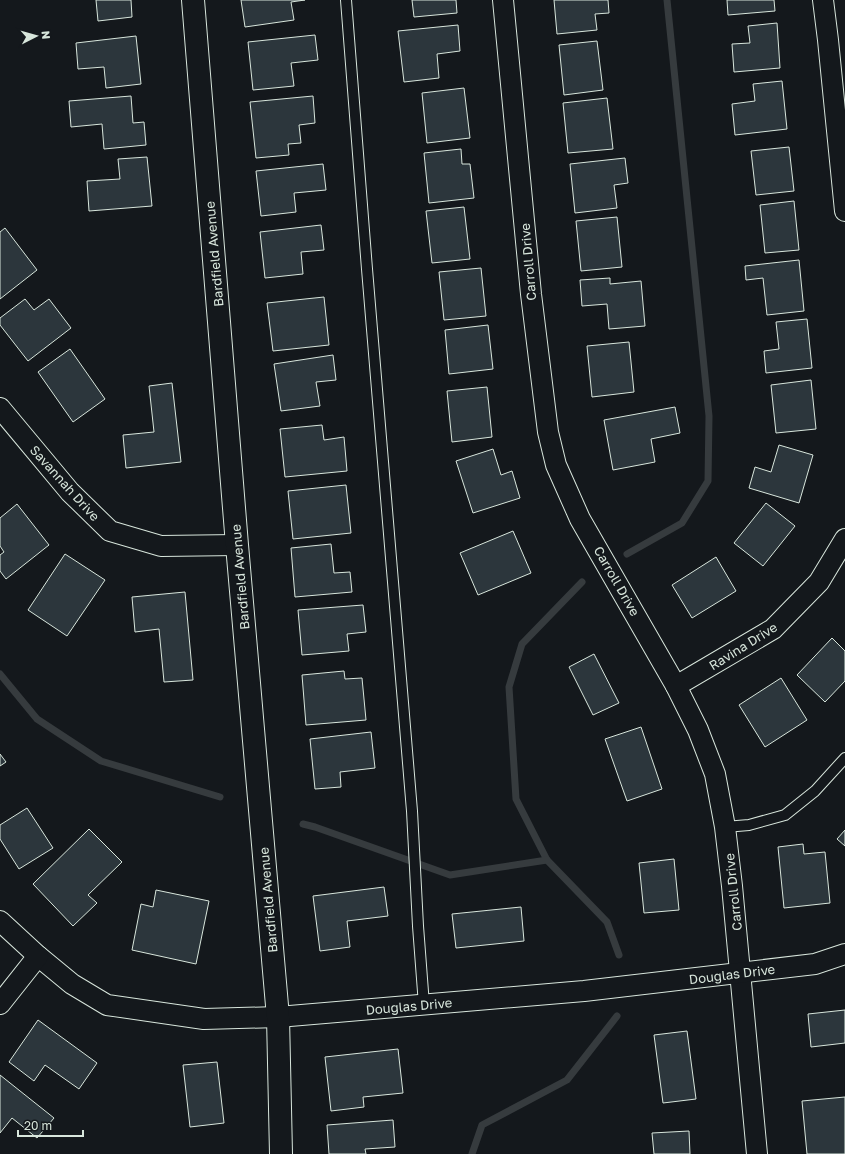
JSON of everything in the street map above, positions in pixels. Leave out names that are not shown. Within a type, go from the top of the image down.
[{"type":"street","name":"Bardfield Avenue","points":[[193,0],[237,545],[278,1017],[280,1154]]},
{"type":"street","name":"Carroll Drive","points":[[503,0],[531,294],[548,432],[556,465],[580,519],[676,686],[698,730],[715,774],[725,827],[741,972],[757,1154]]},
{"type":"street","points":[[823,0],[845,211]]},
{"type":"street","name":"Savannah Drive","points":[[0,408],[70,492],[110,531],[161,546],[237,545]]},
{"type":"street","name":"Ravina Drive","points":[[676,686],[773,629],[819,582],[845,539]]},
{"type":"street","name":"Douglas Drive","points":[[0,922],[72,984],[107,1005],[204,1019],[278,1017],[584,991],[815,964],[845,954]]},
{"type":"street","points":[[0,1004],[38,956]]},
{"type":"lane","points":[[346,0],[368,285],[400,656],[412,811],[424,1005]]},
{"type":"lane","points":[[725,827],[749,825],[785,815],[815,791],[845,758]]},
{"type":"building","points":[[96,0],[131,0],[132,17],[98,21]]},
{"type":"building","points":[[241,0],[305,0],[291,2],[294,20],[245,27]]},
{"type":"building","points":[[412,0],[456,0],[457,13],[414,17]]},
{"type":"building","points":[[554,0],[608,0],[609,13],[595,14],[597,30],[557,34]]},
{"type":"building","points":[[727,0],[774,0],[775,11],[728,15]]},
{"type":"building","points":[[777,23],[780,68],[734,72],[732,44],[750,43],[748,26]]},
{"type":"building","points":[[458,25],[460,51],[437,54],[439,78],[404,82],[398,31]]},
{"type":"building","points":[[315,35],[318,60],[291,63],[294,86],[253,90],[248,42]]},
{"type":"building","points":[[136,36],[141,84],[106,88],[104,67],[78,69],[76,43]]},
{"type":"building","points":[[597,41],[603,90],[564,95],[559,45]]},
{"type":"building","points":[[782,81],[787,129],[735,135],[732,104],[755,101],[753,84]]},
{"type":"building","points":[[464,88],[470,138],[427,143],[422,93]]},
{"type":"building","points":[[131,96],[133,123],[144,122],[146,145],[104,149],[102,124],[71,127],[69,101]]},
{"type":"building","points":[[313,96],[315,123],[299,125],[301,143],[288,144],[289,155],[256,158],[250,102]]},
{"type":"building","points":[[607,98],[613,149],[568,153],[563,103]]},
{"type":"building","points":[[789,147],[794,191],[756,195],[751,151]]},
{"type":"building","points":[[461,149],[462,164],[470,164],[474,198],[429,203],[424,153]]},
{"type":"building","points":[[147,157],[152,206],[89,211],[87,181],[120,179],[118,159]]},
{"type":"building","points":[[625,158],[628,183],[614,185],[617,208],[575,213],[570,164]]},
{"type":"building","points":[[323,164],[326,190],[294,193],[296,212],[261,216],[256,171]]},
{"type":"building","points":[[794,201],[799,250],[765,253],[760,205]]},
{"type":"building","points":[[464,207],[470,259],[432,263],[426,211]]},
{"type":"building","points":[[617,217],[622,267],[581,271],[576,221]]},
{"type":"building","points":[[321,225],[324,250],[301,252],[303,274],[265,278],[260,232]]},
{"type":"building","points":[[5,228],[37,270],[0,299],[0,232]]},
{"type":"building","points":[[799,260],[804,311],[767,315],[763,278],[746,280],[745,266]]},
{"type":"building","points":[[481,268],[486,316],[444,320],[439,272]]},
{"type":"building","points":[[610,278],[610,284],[641,281],[645,326],[609,329],[607,304],[582,306],[580,280]]},
{"type":"building","points":[[324,297],[329,345],[273,351],[267,303]]},
{"type":"building","points":[[25,299],[34,310],[49,299],[71,328],[28,361],[0,325],[0,318]]},
{"type":"building","points":[[807,319],[812,368],[766,373],[764,351],[779,349],[776,322]]},
{"type":"building","points":[[488,325],[493,369],[449,374],[445,330]]},
{"type":"building","points":[[629,342],[634,392],[592,397],[587,346]]},
{"type":"building","points":[[70,349],[105,399],[73,422],[38,372]]},
{"type":"building","points":[[333,355],[336,380],[316,382],[320,406],[281,411],[274,364]]},
{"type":"building","points":[[811,380],[816,429],[776,433],[771,385]]},
{"type":"building","points":[[172,383],[181,462],[126,468],[123,435],[154,432],[149,386]]},
{"type":"building","points":[[487,387],[492,437],[452,442],[447,391]]},
{"type":"building","points":[[675,407],[680,433],[651,439],[655,462],[613,470],[604,420]]},
{"type":"building","points":[[322,425],[324,440],[344,437],[347,471],[285,477],[280,429]]},
{"type":"building","points":[[779,445],[813,455],[799,503],[749,488],[755,467],[771,472]]},
{"type":"building","points":[[493,449],[501,475],[512,471],[520,498],[473,513],[456,461]]},
{"type":"building","points":[[346,485],[351,533],[293,539],[288,491]]},
{"type":"building","points":[[766,503],[795,526],[763,566],[734,543]]},
{"type":"building","points":[[17,504],[49,545],[6,579],[0,571],[0,555],[4,552],[0,546],[0,518]]},
{"type":"building","points":[[513,531],[531,573],[478,595],[460,553]]},
{"type":"building","points":[[331,544],[334,573],[350,572],[352,592],[295,597],[291,548]]},
{"type":"building","points":[[65,554],[105,580],[67,636],[28,610]]},
{"type":"building","points":[[716,557],[736,591],[692,618],[672,585]]},
{"type":"building","points":[[185,592],[193,680],[164,682],[159,629],[135,632],[132,597]]},
{"type":"building","points":[[363,605],[366,632],[347,634],[349,651],[302,655],[298,610]]},
{"type":"building","points":[[832,638],[845,651],[845,681],[825,702],[797,675]]},
{"type":"building","points":[[594,654],[619,703],[593,715],[569,667]]},
{"type":"building","points":[[344,671],[345,679],[362,678],[366,720],[306,725],[302,675]]},
{"type":"building","points":[[781,678],[807,720],[765,747],[739,705]]},
{"type":"building","points":[[641,727],[662,789],[627,801],[605,739]]},
{"type":"building","points":[[371,732],[375,768],[340,772],[341,787],[315,789],[310,739]]},
{"type":"building","points":[[0,754],[6,762],[0,766]]},
{"type":"building","points":[[27,808],[53,848],[19,869],[0,839],[0,825]]},
{"type":"building","points":[[89,829],[122,862],[88,895],[97,903],[73,926],[33,884]]},
{"type":"building","points":[[845,830],[845,846],[837,839]]},
{"type":"building","points":[[803,844],[804,854],[825,852],[830,903],[784,908],[778,847]]},
{"type":"building","points":[[674,859],[679,910],[644,913],[639,863]]},
{"type":"building","points":[[384,887],[388,916],[347,921],[350,947],[320,951],[313,896]]},
{"type":"building","points":[[156,890],[209,901],[196,964],[132,950],[141,904],[153,907]]},
{"type":"building","points":[[521,907],[524,941],[456,948],[452,914]]},
{"type":"building","points":[[845,1010],[845,1043],[811,1047],[808,1014]]},
{"type":"building","points":[[38,1020],[97,1063],[79,1089],[45,1065],[34,1081],[9,1062]]},
{"type":"building","points":[[687,1031],[696,1099],[663,1103],[654,1035]]},
{"type":"building","points":[[398,1049],[403,1093],[363,1097],[364,1107],[331,1111],[325,1057]]},
{"type":"building","points":[[217,1062],[224,1123],[190,1127],[183,1065]]},
{"type":"building","points":[[0,1075],[54,1118],[37,1138],[12,1118],[0,1133]]},
{"type":"building","points":[[845,1097],[845,1154],[807,1154],[802,1101]]},
{"type":"building","points":[[393,1120],[395,1147],[365,1149],[366,1154],[329,1154],[327,1125]]},
{"type":"building","points":[[689,1131],[690,1154],[654,1154],[652,1133]]},
{"type":"waterway","points":[[627,554],[682,523],[708,481],[709,416],[667,0]]},
{"type":"waterway","points":[[582,582],[522,644],[509,687],[516,799],[547,860],[607,922],[619,955]]},
{"type":"waterway","points":[[0,674],[37,719],[101,761],[220,797]]},
{"type":"waterway","points":[[303,824],[450,875],[547,860]]},
{"type":"waterway","points":[[472,1154],[482,1125],[567,1080],[617,1016]]}]
